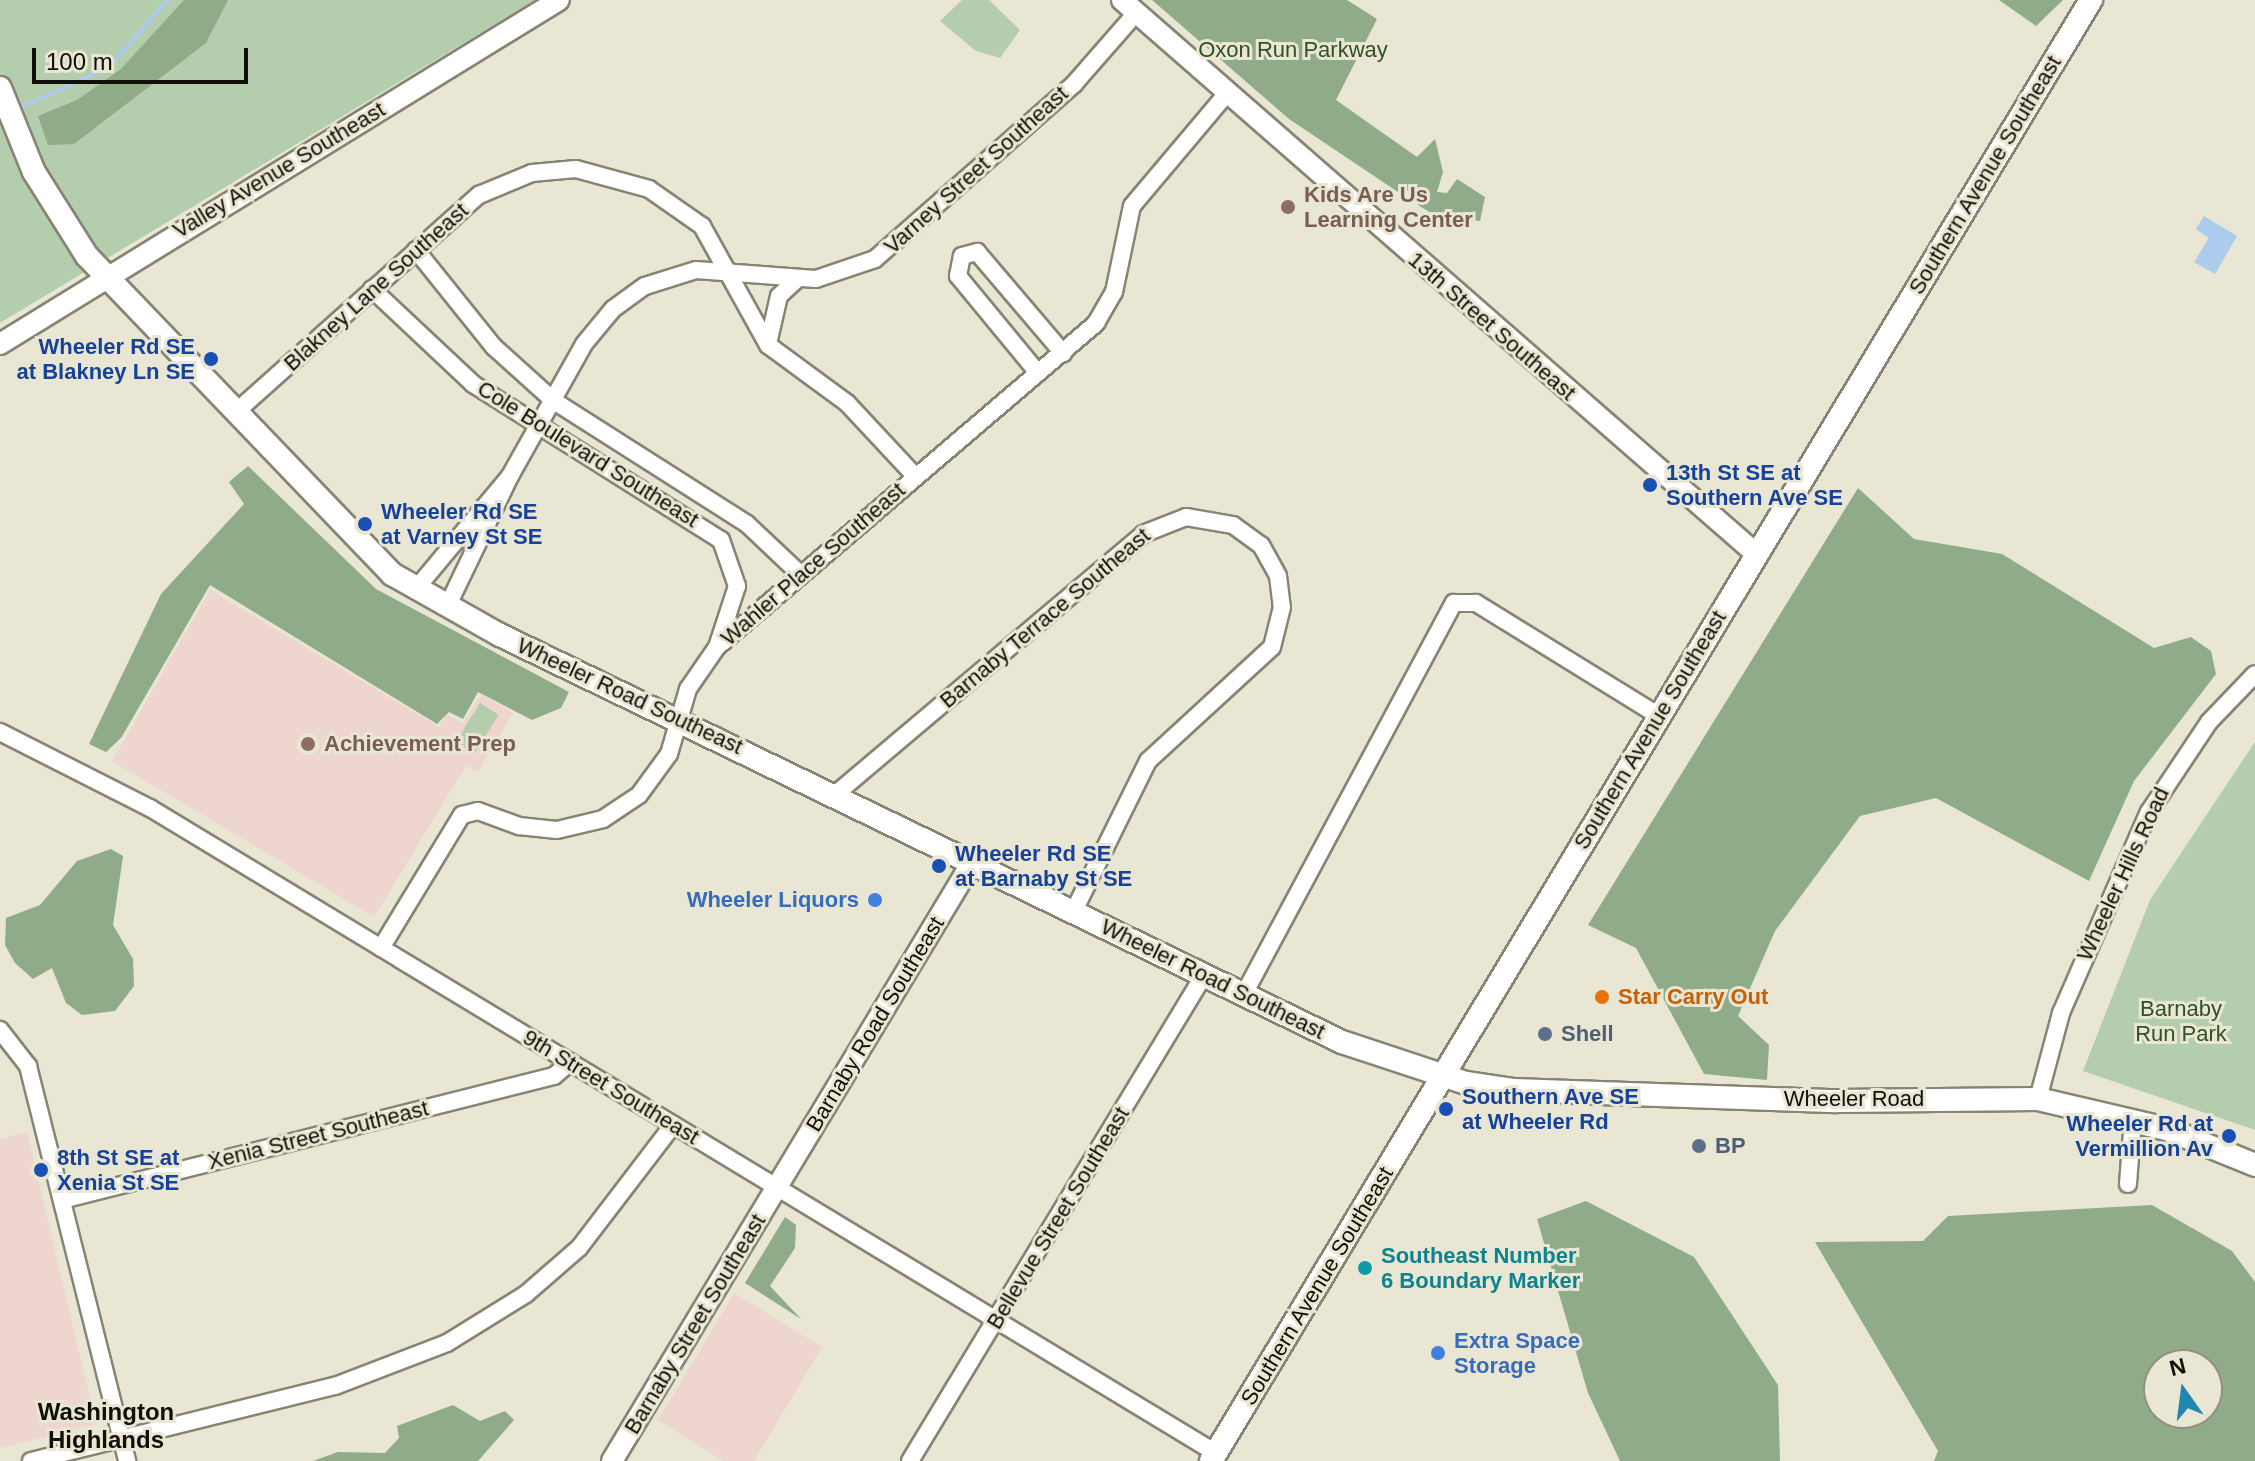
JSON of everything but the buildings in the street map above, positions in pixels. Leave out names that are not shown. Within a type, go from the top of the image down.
[{"type":"main road","name":"Southern Avenue Southeast","points":[[1214,1457],[1755,553],[2091,0]]},
{"type":"main road","name":"Wheeler Road Southeast","points":[[0,88],[13,127],[68,230],[353,542],[415,590],[837,793],[1342,1042],[1443,1077]]},
{"type":"main road","name":"Wheeler Road","points":[[1443,1077],[1582,1095],[2038,1099],[2133,1119],[2255,1165]]},
{"type":"street","name":"Valley Avenue Southeast","points":[[0,344],[559,0]]},
{"type":"street","name":"13th Street Southeast","points":[[1129,6],[1755,553]]},
{"type":"street","name":"Varney Street Southeast","points":[[447,607],[510,476],[590,335],[623,300],[667,277],[729,268],[797,279],[840,275],[889,249],[1074,84],[1129,6]]},
{"type":"street","name":"Wahler Place Southeast","points":[[381,948],[462,815],[478,811],[540,830],[603,819],[655,778],[688,689],[717,647],[1063,353],[1109,305],[1132,206],[1227,93]]},
{"type":"street","name":"Blakney Lane Southeast","points":[[236,412],[416,250],[495,186],[576,169],[614,175],[679,207],[702,226],[729,268],[768,345],[847,403],[915,476]]},
{"type":"street","name":"Cole Boulevard Southeast","points":[[416,250],[494,347],[554,401],[627,452],[744,522],[800,574]]},
{"type":"street","points":[[1038,373],[958,276],[962,256],[977,252],[1063,353]]},
{"type":"street","points":[[768,345],[769,318],[797,279]]},
{"type":"street","name":"Cole Boulevard Southeast","points":[[372,289],[428,347],[539,427],[701,522],[727,551],[737,586],[717,647]]},
{"type":"street","points":[[618,474],[627,452]]},
{"type":"street","name":"Varney Street Southeast","points":[[415,590],[510,476]]},
{"type":"street","name":"Barnaby Terrace Southeast","points":[[837,793],[1143,534],[1186,517],[1233,525],[1261,545],[1278,576],[1282,607],[1272,647],[1152,755],[1074,911]]},
{"type":"street","points":[[727,551],[744,522]]},
{"type":"street","points":[[1244,994],[1446,610],[1467,601],[1659,716]]},
{"type":"street","name":"Wheeler Hills Road","points":[[2038,1099],[2061,1013],[2149,812],[2209,722],[2255,674]]},
{"type":"street","name":"9th Street Southeast","points":[[0,732],[150,808],[997,1320],[1214,1457]]},
{"type":"street","name":"Barnaby Road Southeast","points":[[777,1187],[973,861]]},
{"type":"street","name":"Bellevue Street Southeast","points":[[910,1461],[1204,975]]},
{"type":"street","points":[[0,1030],[28,1066],[127,1461]]},
{"type":"street","name":"Xenia Street Southeast","points":[[62,1200],[554,1076],[570,1062]]},
{"type":"street","points":[[2128,1184],[2133,1119]]},
{"type":"street","points":[[31,1461],[368,1376],[473,1329],[579,1248],[673,1125]]},
{"type":"street","name":"Barnaby Street Southeast","points":[[612,1461],[777,1187]]},
{"type":"shaded area","name":"Achievement Prep","points":[[210,590],[439,727],[447,714],[463,723],[481,694],[513,713],[478,772],[466,766],[374,917],[112,761]]},
{"type":"shaded area","points":[[27,1132],[96,1424],[0,1448],[0,1139]]},
{"type":"shaded area","points":[[734,1293],[822,1347],[754,1461],[723,1461],[658,1420]]},
{"type":"green space","points":[[0,0],[535,0],[0,323]]},
{"type":"green space","points":[[184,0],[228,0],[206,43],[74,144],[48,145],[38,116],[77,100],[121,69]]},
{"type":"green space","points":[[962,0],[989,0],[1020,30],[1000,58],[976,51],[940,21]]},
{"type":"green space","name":"Oxon Run Parkway","points":[[1152,0],[1347,0],[1377,19],[1336,100],[1417,157],[1435,139],[1443,172],[1437,192],[1447,193],[1457,179],[1485,197],[1480,221],[1439,218],[1418,205],[1413,190],[1398,192],[1289,119]]},
{"type":"green space","points":[[1999,0],[2063,0],[2036,26]]},
{"type":"green space","points":[[248,466],[376,589],[569,692],[561,708],[532,720],[478,692],[463,719],[449,712],[437,724],[210,585],[121,738],[106,752],[89,744],[161,594],[244,504],[229,482]]},
{"type":"green space","points":[[1858,488],[1914,539],[2002,554],[2154,648],[2191,637],[2211,651],[2216,674],[2134,781],[2089,881],[1936,798],[1860,816],[1775,931],[1738,1016],[1769,1045],[1767,1080],[1704,1074],[1636,948],[1588,925]]},
{"type":"green space","points":[[480,703],[499,715],[474,754],[456,742]]},
{"type":"green space","name":"Barnaby Run Park","points":[[2255,742],[2255,1130],[2083,1071],[2150,900]]},
{"type":"green space","points":[[111,849],[123,856],[113,925],[133,959],[134,986],[115,1011],[82,1015],[66,1003],[52,968],[33,979],[15,963],[5,945],[6,918],[40,905],[77,861]]},
{"type":"green space","points":[[1586,1201],[1694,1257],[1778,1385],[1780,1461],[1620,1461],[1588,1393],[1537,1219]]},
{"type":"green space","points":[[2152,1205],[2232,1251],[2255,1282],[2255,1461],[1934,1461],[1938,1451],[1815,1242],[1923,1241],[1948,1216]]},
{"type":"green space","points":[[785,1217],[796,1225],[795,1248],[770,1286],[801,1319],[745,1283]]},
{"type":"green space","points":[[453,1405],[480,1421],[505,1411],[514,1420],[478,1461],[313,1461],[338,1452],[385,1453],[399,1438],[397,1426]]},
{"type":"water","points":[[2204,216],[2237,236],[2215,274],[2194,262],[2209,238],[2196,229]]},
{"type":"waterway","points":[[15,110],[108,68],[168,0]]},
{"type":"place","name":"Kids Are Us Learning Center","points":[[1288,207]]},
{"type":"place","name":"Wheeler Rd SE at Blakney Ln SE","points":[[211,359]]},
{"type":"place","name":"13th St SE at Southern Ave SE","points":[[1650,485]]},
{"type":"place","name":"Wheeler Rd SE at Varney St SE","points":[[365,524]]},
{"type":"place","name":"Achievement Prep","points":[[308,744]]},
{"type":"place","name":"Wheeler Rd SE at Barnaby St SE","points":[[939,866]]},
{"type":"place","name":"Wheeler Liquors","points":[[875,900]]},
{"type":"place","name":"Star Carry Out","points":[[1602,997]]},
{"type":"place","name":"Shell","points":[[1545,1034]]},
{"type":"place","name":"Southern Ave SE at Wheeler Rd","points":[[1446,1109]]},
{"type":"place","name":"Wheeler Rd at Vermillion Av","points":[[2229,1136]]},
{"type":"place","name":"BP","points":[[1699,1146]]},
{"type":"place","name":"8th St SE at Xenia St SE","points":[[41,1170]]},
{"type":"place","name":"Southeast Number 6 Boundary Marker","points":[[1365,1268]]},
{"type":"place","name":"Extra Space Storage","points":[[1438,1353]]},
{"type":"district","name":"Washington Highlands","points":[[106,1426]]}]
